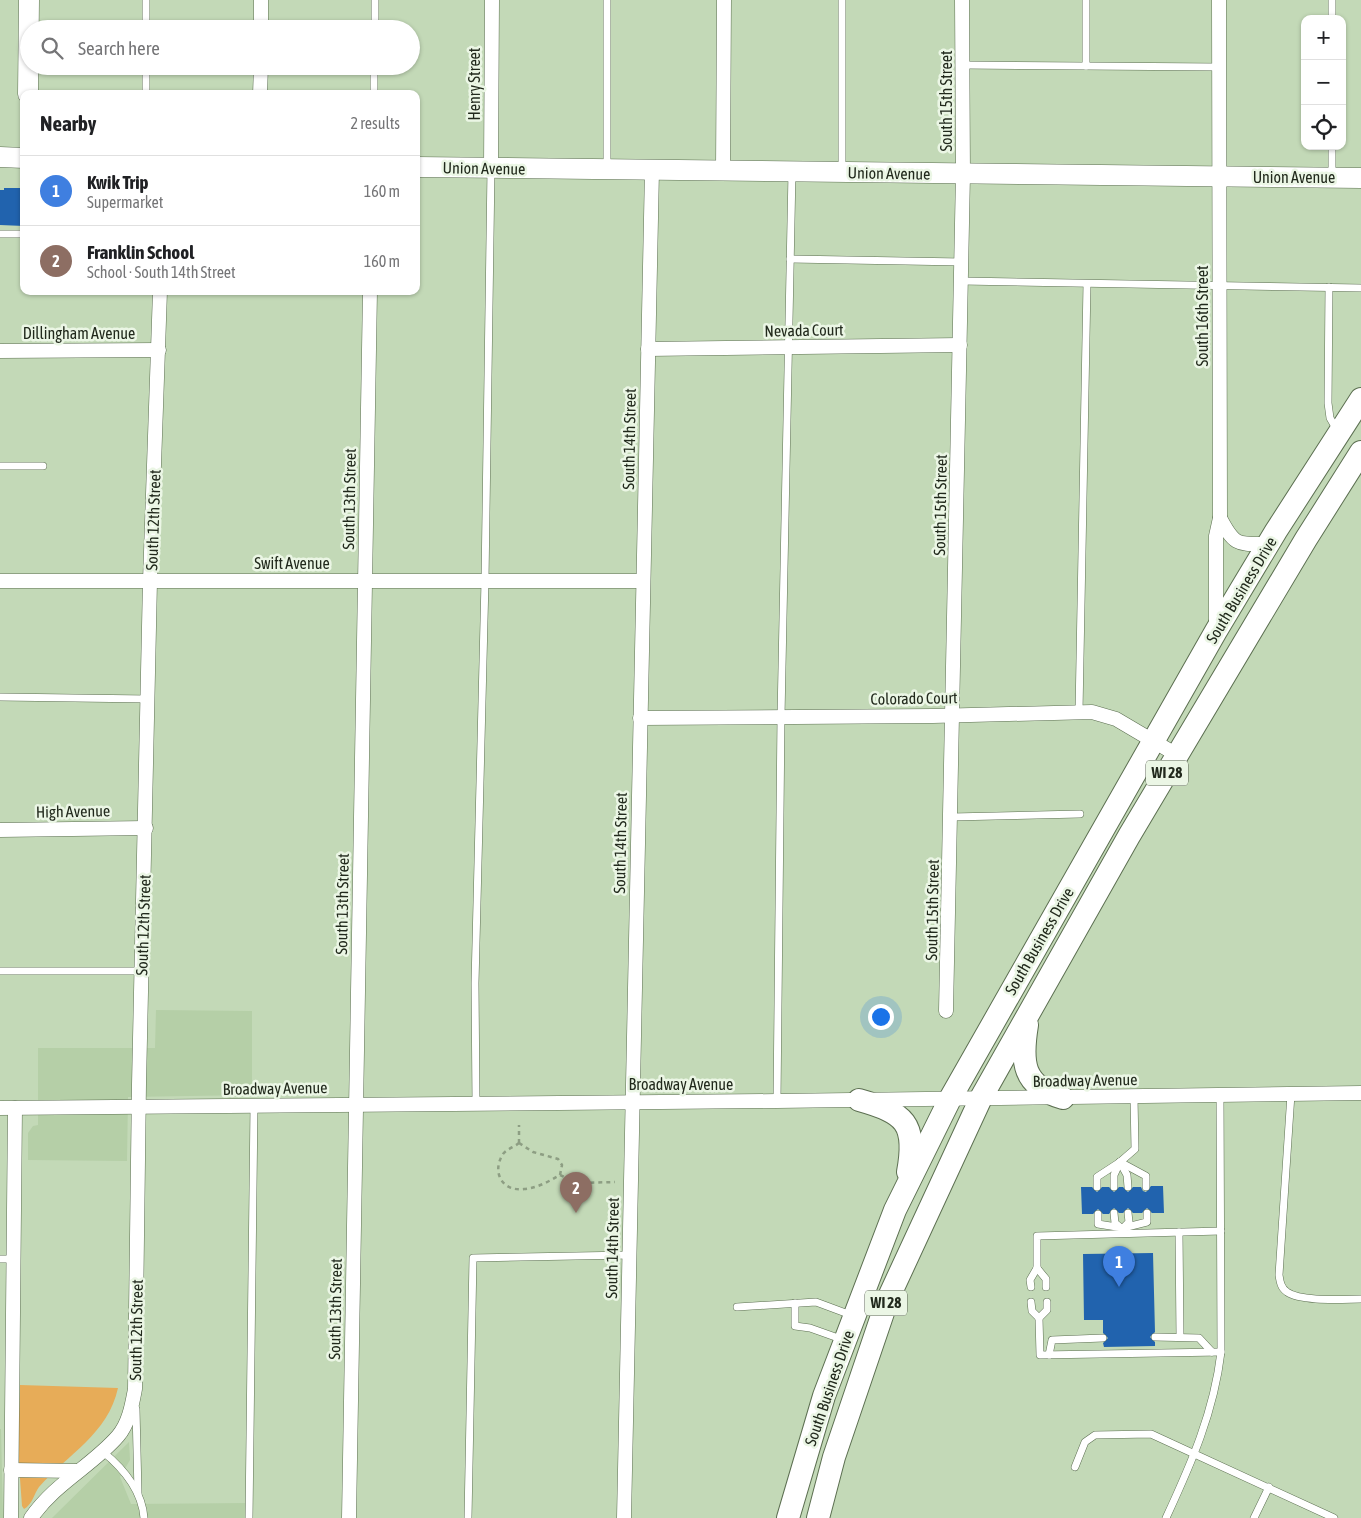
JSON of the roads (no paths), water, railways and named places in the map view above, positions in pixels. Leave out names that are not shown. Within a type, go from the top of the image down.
[{"type":"main road","name":"South Business Drive","points":[[788,1518],[824,1396],[845,1340],[904,1193],[950,1099],[1216,631],[1361,399]]},
{"type":"main road","name":"South Business Drive","points":[[818,1518],[834,1458],[887,1301],[980,1098],[1177,756],[1306,539],[1361,452]]},
{"type":"main road","points":[[1029,1013],[1023,1048],[1023,1059],[1027,1071],[1039,1087],[1063,1098]]},
{"type":"main road","points":[[859,1100],[884,1107],[897,1114],[905,1121],[910,1131],[910,1158],[904,1193]]},
{"type":"street","points":[[29,0],[29,20]]},
{"type":"street","points":[[261,0],[261,20]]},
{"type":"street","name":"Henry Street","points":[[491,168],[492,0]]},
{"type":"street","points":[[723,170],[724,0]]},
{"type":"street","name":"South 15th Street","points":[[946,1011],[952,817],[964,174],[962,0]]},
{"type":"street","name":"South 16th Street","points":[[1216,631],[1216,536],[1220,518],[1219,0]]},
{"type":"street","points":[[28,75],[28,90]]},
{"type":"street","points":[[260,90],[261,75]]},
{"type":"street","points":[[0,157],[20,158]]},
{"type":"street","name":"Union Avenue","points":[[420,167],[1361,178]]},
{"type":"street","name":"South 14th Street","points":[[624,1518],[652,170]]},
{"type":"street","name":"South 12th Street","points":[[32,1518],[48,1497],[118,1435],[126,1424],[135,1389],[150,581],[160,295]]},
{"type":"street","name":"South 13th Street","points":[[349,1518],[370,295]]},
{"type":"street","name":"Nevada Court","points":[[648,348],[960,345]]},
{"type":"street","name":"Dillingham Avenue","points":[[0,351],[159,350]]},
{"type":"street","points":[[1220,518],[1230,537],[1242,544],[1269,544]]},
{"type":"street","name":"Swift Avenue","points":[[0,581],[643,581]]},
{"type":"street","name":"Colorado Court","points":[[640,718],[1079,712],[1109,716],[1177,756]]},
{"type":"street","name":"High Avenue","points":[[0,830],[146,828]]},
{"type":"street","name":"Broadway Avenue","points":[[0,1108],[632,1101],[777,1102],[1361,1093]]},
{"type":"street","points":[[11,1518],[6,1259],[15,1108]]},
{"type":"street","points":[[11,1470],[76,1471]]},
{"type":"lane","points":[[146,0],[146,20]]},
{"type":"lane","points":[[375,0],[375,20]]},
{"type":"lane","points":[[607,0],[607,169]]},
{"type":"lane","points":[[842,0],[842,172]]},
{"type":"lane","points":[[1086,0],[1086,66]]},
{"type":"lane","points":[[1332,0],[1332,15]]},
{"type":"lane","points":[[963,65],[1219,67]]},
{"type":"lane","points":[[146,75],[146,90]]},
{"type":"lane","points":[[374,75],[374,90]]},
{"type":"lane","points":[[1332,150],[1332,177]]},
{"type":"lane","points":[[476,1103],[475,983],[485,580],[491,168]]},
{"type":"lane","points":[[777,1102],[781,716],[792,171]]},
{"type":"lane","points":[[0,234],[20,234]]},
{"type":"lane","points":[[790,259],[962,262]]},
{"type":"lane","points":[[962,281],[1361,288]]},
{"type":"lane","points":[[1079,712],[1087,284]]},
{"type":"lane","points":[[1329,287],[1328,406],[1330,418],[1339,433]]},
{"type":"lane","points":[[0,466],[43,466]]},
{"type":"lane","points":[[0,696],[148,699]]},
{"type":"lane","points":[[952,817],[1080,814]]},
{"type":"lane","points":[[0,971],[142,971]]},
{"type":"lane","points":[[1291,1094],[1280,1284],[1288,1293],[1305,1298],[1361,1299]]},
{"type":"lane","points":[[1166,1518],[1196,1453],[1218,1372],[1221,1352],[1220,1095]]},
{"type":"lane","points":[[1097,1187],[1097,1177],[1120,1162],[1135,1149],[1134,1097]]},
{"type":"lane","points":[[249,1518],[254,1106]]},
{"type":"lane","points":[[1120,1162],[1146,1176],[1146,1186]]},
{"type":"lane","points":[[1114,1187],[1114,1175],[1120,1162]]},
{"type":"lane","points":[[1120,1162],[1127,1175],[1128,1187]]},
{"type":"lane","points":[[1123,1231],[1129,1222],[1128,1213]]},
{"type":"lane","points":[[1098,1214],[1098,1224],[1123,1231],[1147,1222],[1147,1213]]},
{"type":"lane","points":[[1114,1214],[1115,1224],[1123,1231]]},
{"type":"lane","points":[[1031,1287],[1030,1280],[1037,1268],[1037,1236],[1123,1231],[1221,1231]]},
{"type":"lane","points":[[1180,1232],[1180,1336]]},
{"type":"lane","points":[[468,1518],[472,1258],[630,1255]]},
{"type":"lane","points":[[1037,1268],[1046,1279],[1046,1287]]},
{"type":"lane","points":[[795,1302],[795,1326],[810,1328],[845,1340]]},
{"type":"lane","points":[[737,1306],[795,1302],[822,1303],[855,1316]]},
{"type":"lane","points":[[1031,1302],[1032,1311],[1039,1318],[1040,1355],[1221,1352]]},
{"type":"lane","points":[[1039,1318],[1047,1310],[1046,1302]]},
{"type":"lane","points":[[1155,1337],[1180,1336],[1199,1338],[1212,1352]]},
{"type":"lane","points":[[1048,1355],[1052,1340],[1103,1338]]},
{"type":"lane","points":[[135,1389],[138,1493]]},
{"type":"lane","points":[[1075,1467],[1085,1442],[1095,1435],[1150,1434],[1196,1453],[1334,1518]]},
{"type":"lane","points":[[102,1451],[124,1472],[138,1493],[143,1507],[144,1518]]},
{"type":"lane","points":[[1254,1518],[1269,1487]]},
{"type":"place","name":"Franklin School","points":[[576,1213]]},
{"type":"place","name":"Kwik Trip","points":[[1119,1287]]}]
